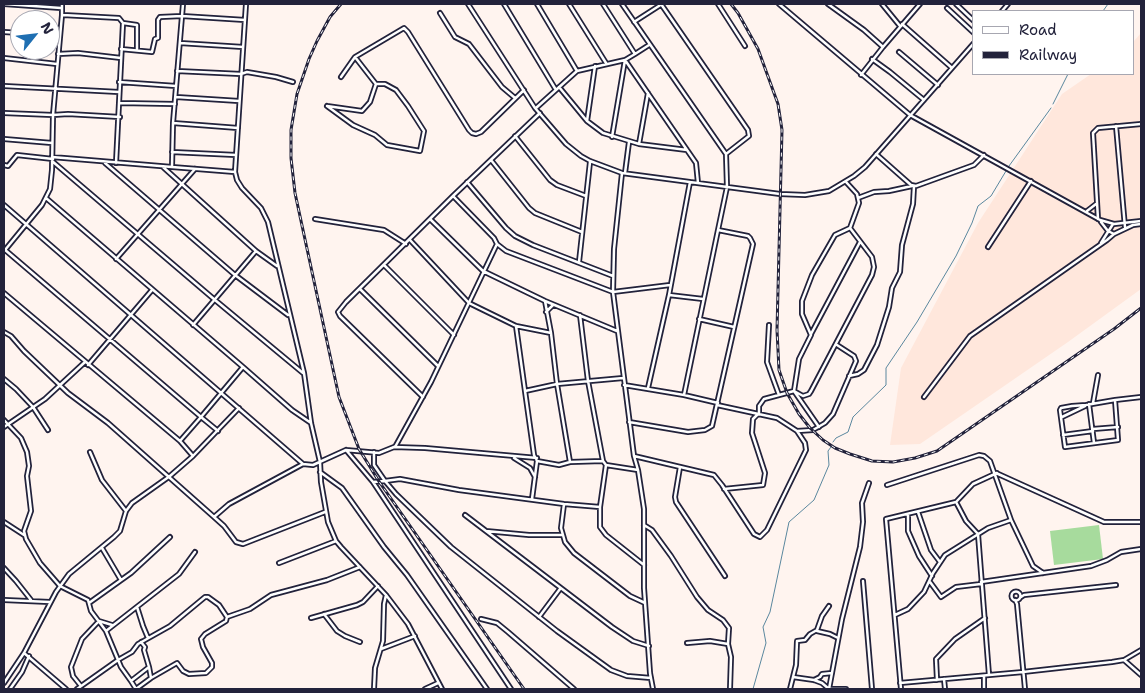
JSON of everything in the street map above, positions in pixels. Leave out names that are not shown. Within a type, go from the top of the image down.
[{"type":"street","points":[[4,4],[61,8]]},
{"type":"street","points":[[60,36],[62,4]]},
{"type":"street","points":[[172,168],[173,123],[183,4]]},
{"type":"street","points":[[246,4],[235,172],[242,188],[265,213],[304,373],[311,423],[320,462],[325,512],[336,541],[386,595],[408,624],[442,689]]},
{"type":"street","points":[[468,4],[540,114],[566,144],[590,161],[624,173],[780,194],[805,195],[829,190],[846,182],[865,166],[972,45]]},
{"type":"street","points":[[504,4],[558,88],[587,121],[612,137],[639,144],[687,150]]},
{"type":"street","points":[[537,4],[577,71]]},
{"type":"street","points":[[569,4],[606,63]]},
{"type":"street","points":[[603,4],[635,54]]},
{"type":"street","points":[[622,4],[726,154],[727,188],[684,395]]},
{"type":"street","points":[[634,22],[662,4],[749,133],[748,136],[726,154]]},
{"type":"street","points":[[718,4],[745,46]]},
{"type":"street","points":[[779,4],[910,115],[1099,220],[1114,224],[1141,222]]},
{"type":"street","points":[[828,4],[864,30],[882,46]]},
{"type":"street","points":[[883,4],[901,25],[952,68]]},
{"type":"street","points":[[861,75],[882,46],[920,4]]},
{"type":"street","points":[[956,4],[972,19]]},
{"type":"street","points":[[947,8],[972,31]]},
{"type":"street","points":[[440,13],[455,37],[469,44],[502,87],[515,98]]},
{"type":"street","points":[[62,15],[119,18],[123,23],[119,82],[120,117],[116,163]]},
{"type":"street","points":[[121,49],[137,49],[152,52],[155,39],[158,38],[158,18],[182,16],[245,20]]},
{"type":"street","points":[[123,23],[137,25],[137,49]]},
{"type":"street","points":[[341,77],[354,57],[402,28],[406,30],[472,134],[481,132],[524,90]]},
{"type":"street","points":[[180,43],[243,47]]},
{"type":"street","points":[[536,108],[577,71],[625,60],[649,45]]},
{"type":"street","points":[[899,52],[938,85]]},
{"type":"street","points":[[60,54],[121,58]]},
{"type":"street","points":[[354,57],[376,84]]},
{"type":"street","points":[[4,58],[57,64]]},
{"type":"street","points":[[872,59],[924,100]]},
{"type":"street","points":[[57,60],[53,115],[52,180],[46,198],[4,250],[218,431]]},
{"type":"street","points":[[625,60],[698,167],[698,183]]},
{"type":"street","points":[[612,137],[625,60]]},
{"type":"street","points":[[587,121],[595,66]]},
{"type":"street","points":[[177,71],[241,74],[247,72],[276,76],[293,82]]},
{"type":"street","points":[[119,82],[176,86]]},
{"type":"street","points":[[376,84],[385,84],[396,90],[408,106],[424,131],[420,151],[387,145],[375,135],[353,126],[327,106],[362,111],[370,102],[376,84]]},
{"type":"street","points":[[4,86],[119,92]]},
{"type":"street","points":[[639,144],[648,94]]},
{"type":"street","points":[[176,97],[240,101]]},
{"type":"street","points":[[120,103],[175,104]]},
{"type":"street","points":[[4,113],[120,117]]},
{"type":"street","points":[[422,397],[338,314],[341,308],[467,182],[540,114]]},
{"type":"street","points":[[173,123],[238,128]]},
{"type":"street","points":[[1114,234],[1108,231],[1099,220],[1093,133],[1098,128],[1141,124]]},
{"type":"street","points":[[1116,126],[1125,228]]},
{"type":"street","points":[[515,136],[550,180],[557,185],[586,196]]},
{"type":"street","points":[[4,139],[52,144]]},
{"type":"street","points":[[630,142],[614,249],[613,292],[644,525],[645,603],[653,689]]},
{"type":"street","points":[[172,152],[236,155]]},
{"type":"street","points":[[876,154],[914,186]]},
{"type":"street","points":[[4,165],[8,166],[17,155],[235,172]]},
{"type":"street","points":[[858,198],[874,192],[920,185],[974,165],[984,156]]},
{"type":"street","points":[[52,159],[214,300],[304,373]]},
{"type":"street","points":[[491,160],[535,213],[582,232]]},
{"type":"street","points":[[579,262],[590,161]]},
{"type":"street","points":[[105,163],[235,275],[290,316]]},
{"type":"street","points":[[164,167],[256,251],[277,266]]},
{"type":"street","points":[[116,259],[195,169]]},
{"type":"street","points":[[467,182],[510,233],[533,245],[613,276]]},
{"type":"street","points":[[648,388],[669,295],[690,182]]},
{"type":"street","points":[[811,335],[802,314],[804,294],[834,235],[850,228],[859,208],[858,198],[846,182]]},
{"type":"street","points":[[988,247],[1031,182]]},
{"type":"street","points":[[849,376],[864,370],[877,345],[890,307],[892,288],[900,272],[902,246],[913,204],[914,186]]},
{"type":"street","points":[[453,196],[494,238],[497,244],[506,251],[613,292],[670,285]]},
{"type":"street","points":[[46,198],[292,410],[311,423]]},
{"type":"street","points":[[1086,212],[1097,203]]},
{"type":"street","points":[[4,205],[303,464],[309,465],[320,462],[346,450],[379,453],[394,447],[508,455],[559,465],[570,462],[602,461]]},
{"type":"street","points":[[315,219],[384,230],[406,244]]},
{"type":"street","points":[[430,219],[483,271],[553,305],[617,331]]},
{"type":"street","points":[[924,397],[970,336],[1114,234],[1141,222]]},
{"type":"street","points":[[1100,244],[1114,224]]},
{"type":"street","points":[[724,489],[761,486],[764,483],[765,473],[752,434],[753,419],[759,413],[759,406],[762,400],[794,391],[803,396],[809,394],[872,275],[874,267],[872,257],[850,228]]},
{"type":"street","points":[[1105,237],[1106,228]]},
{"type":"street","points":[[629,422],[688,432],[700,432],[712,426],[753,244],[748,236],[718,230]]},
{"type":"street","points":[[410,240],[469,304],[516,326],[552,333]]},
{"type":"street","points":[[819,427],[794,391],[799,359],[860,242]]},
{"type":"street","points":[[394,447],[454,335],[497,244]]},
{"type":"street","points":[[193,325],[256,251]]},
{"type":"street","points":[[384,266],[454,335]]},
{"type":"street","points":[[360,289],[438,366]]},
{"type":"street","points":[[88,365],[152,290]]},
{"type":"street","points":[[4,293],[180,442],[193,456]]},
{"type":"street","points":[[669,295],[703,299]]},
{"type":"street","points":[[545,301],[552,333],[557,384],[570,462]]},
{"type":"street","points":[[546,312],[553,305]]},
{"type":"street","points":[[580,315],[588,381],[602,461],[606,465],[638,470]]},
{"type":"street","points":[[699,320],[734,327]]},
{"type":"street","points":[[769,324],[767,362],[779,395]]},
{"type":"street","points":[[516,326],[534,455],[537,460],[532,499]]},
{"type":"street","points":[[4,332],[11,336],[26,354],[68,394],[108,423],[170,476],[224,526],[236,542],[243,544],[325,512]]},
{"type":"street","points":[[797,431],[813,430],[825,423],[833,414],[856,361],[854,356],[836,344]]},
{"type":"street","points":[[4,427],[60,385],[85,362]]},
{"type":"street","points":[[180,442],[243,367]]},
{"type":"street","points":[[1094,443],[1089,404],[1098,375]]},
{"type":"street","points":[[525,391],[557,384],[623,378]]},
{"type":"street","points":[[4,379],[32,407],[48,430]]},
{"type":"street","points":[[624,384],[684,395],[781,420],[797,431],[805,443],[806,450],[763,536],[758,537],[718,480],[710,473],[634,456]]},
{"type":"street","points":[[1115,400],[1118,440],[1066,448],[1064,446],[1061,408],[1115,400],[1141,397]]},
{"type":"street","points":[[1062,417],[1089,404]]},
{"type":"street","points":[[4,682],[24,653],[60,586],[76,568],[120,531],[126,511],[132,503],[170,476],[193,456],[240,408]]},
{"type":"street","points":[[4,420],[25,445],[28,459],[27,476],[31,511],[24,536]]},
{"type":"street","points":[[1064,435],[1118,427]]},
{"type":"street","points":[[346,450],[373,482],[511,689]]},
{"type":"street","points":[[90,452],[102,480],[126,511]]},
{"type":"street","points":[[374,452],[374,464],[385,481],[451,547],[539,617],[611,670],[627,676],[651,678]]},
{"type":"street","points":[[508,455],[530,468],[535,476]]},
{"type":"street","points":[[887,485],[979,455],[988,459],[995,473],[1011,520],[1033,566],[1043,573]]},
{"type":"street","points":[[214,517],[229,504],[303,464]]},
{"type":"street","points":[[606,465],[600,507],[600,527],[602,532],[644,565]]},
{"type":"street","points":[[680,466],[675,497],[676,502],[725,576]]},
{"type":"street","points":[[320,472],[342,488],[384,547],[407,575],[487,689]]},
{"type":"street","points":[[901,689],[886,519],[956,502],[973,484],[995,473]]},
{"type":"street","points":[[995,473],[1104,522],[1141,522]]},
{"type":"street","points":[[373,482],[400,479],[459,490],[600,507]]},
{"type":"street","points":[[829,689],[838,638],[860,548],[863,522],[862,503],[869,483]]},
{"type":"street","points":[[956,502],[966,521],[978,534],[989,675]]},
{"type":"street","points":[[564,504],[561,528],[565,542],[574,553],[630,596],[645,603]]},
{"type":"street","points":[[918,512],[930,542],[931,550],[940,562]]},
{"type":"street","points":[[908,514],[908,531],[921,559],[932,576]]},
{"type":"street","points":[[464,515],[612,627],[633,641],[649,646]]},
{"type":"street","points":[[895,615],[912,605],[924,592],[940,562],[948,553],[988,528],[1011,520]]},
{"type":"street","points":[[4,522],[24,536],[37,558],[60,586],[85,598],[89,603],[90,608],[106,631],[118,660],[136,689],[177,663],[183,671],[190,674],[206,673],[210,670],[212,663],[201,639],[205,634],[226,621],[227,617],[250,609],[271,595],[327,580],[360,567]]},
{"type":"street","points":[[644,525],[652,530],[671,556],[695,595],[708,610],[727,624],[731,657],[730,689]]},
{"type":"street","points":[[486,531],[529,535],[563,535]]},
{"type":"street","points":[[89,603],[121,580],[168,541],[170,537]]},
{"type":"street","points":[[279,563],[336,541]]},
{"type":"street","points":[[102,548],[121,580]]},
{"type":"street","points":[[930,582],[941,597],[956,587],[1091,566],[1121,552],[1141,549]]},
{"type":"street","points":[[106,631],[179,574],[195,552]]},
{"type":"street","points":[[4,568],[31,600]]},
{"type":"street","points":[[863,581],[872,689]]},
{"type":"street","points":[[1015,600],[1021,597],[1116,585]]},
{"type":"street","points":[[311,618],[358,605],[378,586]]},
{"type":"street","points":[[539,617],[560,589]]},
{"type":"street","points":[[1017,604],[1021,597],[1020,592],[1015,591],[1012,594],[1012,598],[1017,604],[1025,689]]},
{"type":"street","points":[[374,689],[375,668],[383,640],[386,595]]},
{"type":"street","points":[[141,642],[164,630],[206,596],[219,605],[227,617]]},
{"type":"street","points":[[4,600],[50,602]]},
{"type":"street","points":[[790,689],[796,661],[796,641],[805,640],[816,631],[829,606]]},
{"type":"street","points":[[77,689],[132,652],[141,642],[149,637],[137,607]]},
{"type":"street","points":[[324,614],[337,631],[360,642]]},
{"type":"street","points":[[481,618],[497,623],[574,689]]},
{"type":"street","points":[[937,680],[936,659],[955,639],[985,618]]},
{"type":"street","points":[[99,621],[112,625]]},
{"type":"street","points":[[81,686],[71,671],[72,662],[84,636],[99,621]]},
{"type":"street","points":[[816,631],[838,638]]},
{"type":"street","points":[[380,649],[415,636]]},
{"type":"street","points":[[687,643],[710,641],[728,644]]},
{"type":"street","points":[[141,642],[145,647],[144,650],[151,678]]},
{"type":"street","points":[[900,683],[1023,672],[1124,660],[1141,650]]},
{"type":"street","points":[[24,653],[66,689]]},
{"type":"street","points":[[10,689],[22,672],[29,656]]},
{"type":"street","points":[[1124,660],[1141,675]]},
{"type":"street","points":[[131,681],[149,667]]},
{"type":"street","points":[[814,680],[818,680],[822,674],[832,673]]},
{"type":"street","points":[[984,676],[984,689]]},
{"type":"street","points":[[793,677],[814,680],[822,683],[829,689],[846,689]]},
{"type":"street","points":[[944,679],[945,689]]},
{"type":"street","points":[[426,689],[438,683]]},
{"type":"street","points":[[59,689],[62,686]]},
{"type":"shaded area","points":[[1141,33],[1141,289],[920,444],[890,445],[901,368],[978,223],[1062,94],[1090,75],[1135,75],[1135,40]]},
{"type":"green space","points":[[1099,525],[1103,559],[1054,565],[1050,531]]},
{"type":"waterway","points":[[1104,10],[1108,4]]},
{"type":"waterway","points":[[1053,104],[1068,75]]},
{"type":"waterway","points":[[1009,166],[1051,108]]},
{"type":"waterway","points":[[833,442],[836,438],[848,432],[853,417],[886,385],[886,368],[917,322],[956,256],[978,206],[991,196],[1006,171]]},
{"type":"waterway","points":[[753,689],[766,643],[763,627],[770,612],[789,522],[814,500],[829,465],[828,451],[831,447]]},
{"type":"railway","points":[[341,4],[330,17],[309,59],[297,94],[291,130],[291,158],[295,193],[339,397],[359,449],[378,480],[524,689]]},
{"type":"railway","points":[[731,4],[758,49],[778,104],[782,130],[777,330],[779,370],[787,393],[799,414],[823,440],[835,448],[872,461],[893,462],[937,451],[1114,329],[1141,308]]}]
